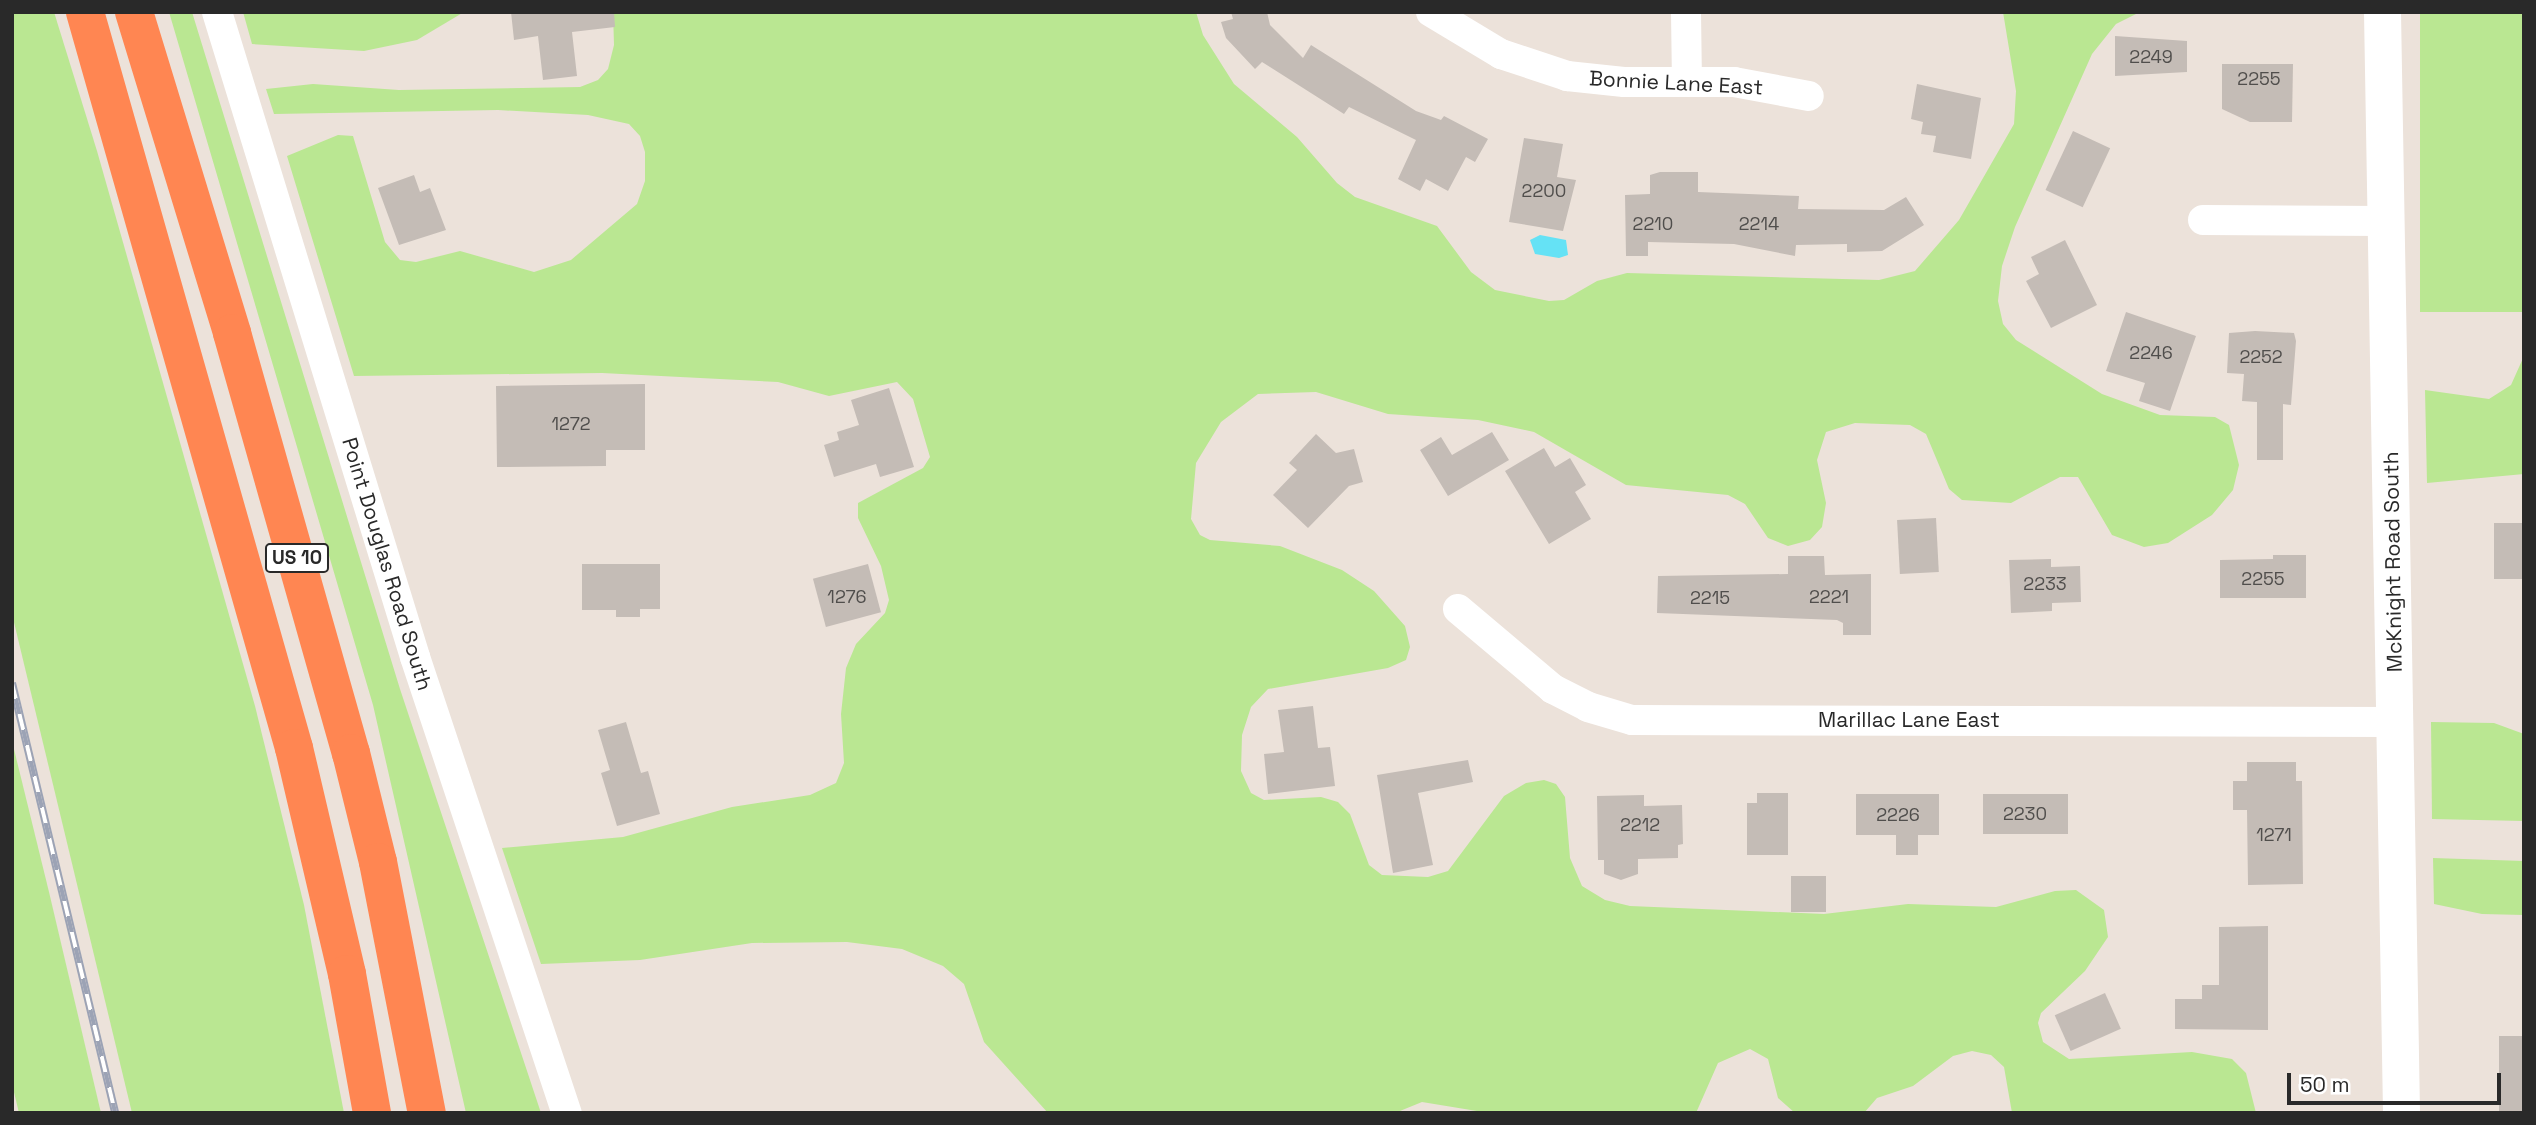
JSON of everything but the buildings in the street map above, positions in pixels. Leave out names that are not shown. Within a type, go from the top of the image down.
[{"type":"highway","name":"US 10","points":[[85,12],[294,748],[345,961],[372,1113]]},
{"type":"highway","name":"US 10","points":[[134,12],[291,536],[378,862],[428,1113]]},
{"type":"highway","points":[[378,862],[450,1113]]},
{"type":"street","name":"Point Douglas Road South","points":[[217,12],[415,657],[567,1113]]},
{"type":"street","name":"Bonnie Lane East","points":[[1431,12],[1501,54],[1567,76],[1624,82],[1745,83],[1809,96]]},
{"type":"street","points":[[1686,12],[1687,82]]},
{"type":"street","name":"McKnight Road South","points":[[2382,12],[2397,722],[2402,1113]]},
{"type":"street","points":[[2203,220],[2386,221]]},
{"type":"street","name":"Marillac Lane East","points":[[1458,609],[1553,689],[1588,707],[1632,720],[2397,722]]},
{"type":"green space","points":[[12,12],[54,12],[97,151],[255,706],[304,905],[344,1113],[132,1113],[12,614]]},
{"type":"green space","points":[[169,12],[192,12],[400,689],[541,1113],[466,1113],[373,705]]},
{"type":"green space","points":[[243,12],[464,12],[417,40],[364,51],[252,44]]},
{"type":"green space","points":[[613,12],[1196,12],[1203,35],[1234,84],[1297,137],[1337,183],[1355,197],[1437,226],[1471,272],[1495,290],[1549,301],[1564,300],[1597,281],[1627,273],[1879,280],[1915,271],[1959,220],[2014,124],[2016,91],[2003,12],[2140,12],[2116,24],[2092,54],[2015,227],[2002,266],[1998,301],[2003,324],[2016,340],[2102,394],[2160,415],[2215,417],[2229,425],[2239,465],[2233,490],[2212,515],[2168,543],[2144,547],[2112,535],[2078,477],[2060,477],[2011,503],[1962,500],[1949,489],[1926,434],[1910,425],[1855,423],[1826,432],[1817,460],[1826,503],[1822,527],[1810,540],[1788,546],[1768,538],[1745,504],[1728,495],[1626,485],[1534,432],[1478,420],[1388,414],[1316,392],[1258,394],[1221,422],[1196,463],[1191,519],[1200,535],[1210,540],[1280,546],[1342,570],[1374,591],[1405,626],[1410,647],[1406,660],[1388,668],[1268,689],[1251,707],[1242,735],[1241,771],[1251,793],[1264,800],[1321,797],[1338,802],[1350,814],[1369,865],[1382,875],[1428,877],[1448,871],[1504,796],[1526,783],[1544,780],[1556,784],[1565,797],[1570,858],[1582,886],[1605,900],[1630,906],[1824,914],[1908,904],[1996,907],[2055,891],[2076,890],[2104,910],[2108,937],[2085,971],[2041,1013],[2038,1023],[2043,1042],[2069,1059],[2192,1052],[2232,1059],[2246,1073],[2256,1113],[2012,1113],[2004,1067],[1991,1055],[1972,1051],[1953,1056],[1913,1086],[1877,1098],[1864,1113],[1795,1113],[1778,1098],[1768,1059],[1750,1049],[1718,1063],[1696,1113],[1489,1113],[1422,1102],[1395,1113],[1048,1113],[984,1042],[964,984],[943,966],[902,949],[847,942],[752,943],[640,960],[541,964],[502,848],[623,837],[732,807],[810,795],[836,783],[844,763],[841,714],[846,668],[856,644],[885,613],[889,600],[881,566],[858,518],[858,503],[923,468],[930,457],[913,399],[897,382],[829,396],[778,382],[602,373],[354,376],[287,156],[338,135],[353,136],[385,242],[400,260],[416,262],[460,251],[534,272],[571,260],[637,204],[645,181],[645,152],[640,136],[629,124],[588,115],[498,110],[274,114],[266,89],[313,84],[399,90],[580,87],[598,80],[608,69],[614,45]]},
{"type":"green space","points":[[2420,12],[2524,12],[2524,312],[2420,312]]},
{"type":"green space","points":[[2524,356],[2524,474],[2427,483],[2425,390],[2489,399],[2511,385]]},
{"type":"green space","points":[[2431,722],[2494,723],[2524,734],[2524,821],[2432,819]]},
{"type":"green space","points":[[12,741],[101,1113],[19,1113],[12,1084]]},
{"type":"green space","points":[[2433,858],[2524,861],[2524,915],[2482,914],[2434,904]]},
{"type":"water","points":[[1540,235],[1566,240],[1568,255],[1559,258],[1535,254],[1530,240]]},
{"type":"railway","points":[[12,683],[115,1113]]}]
